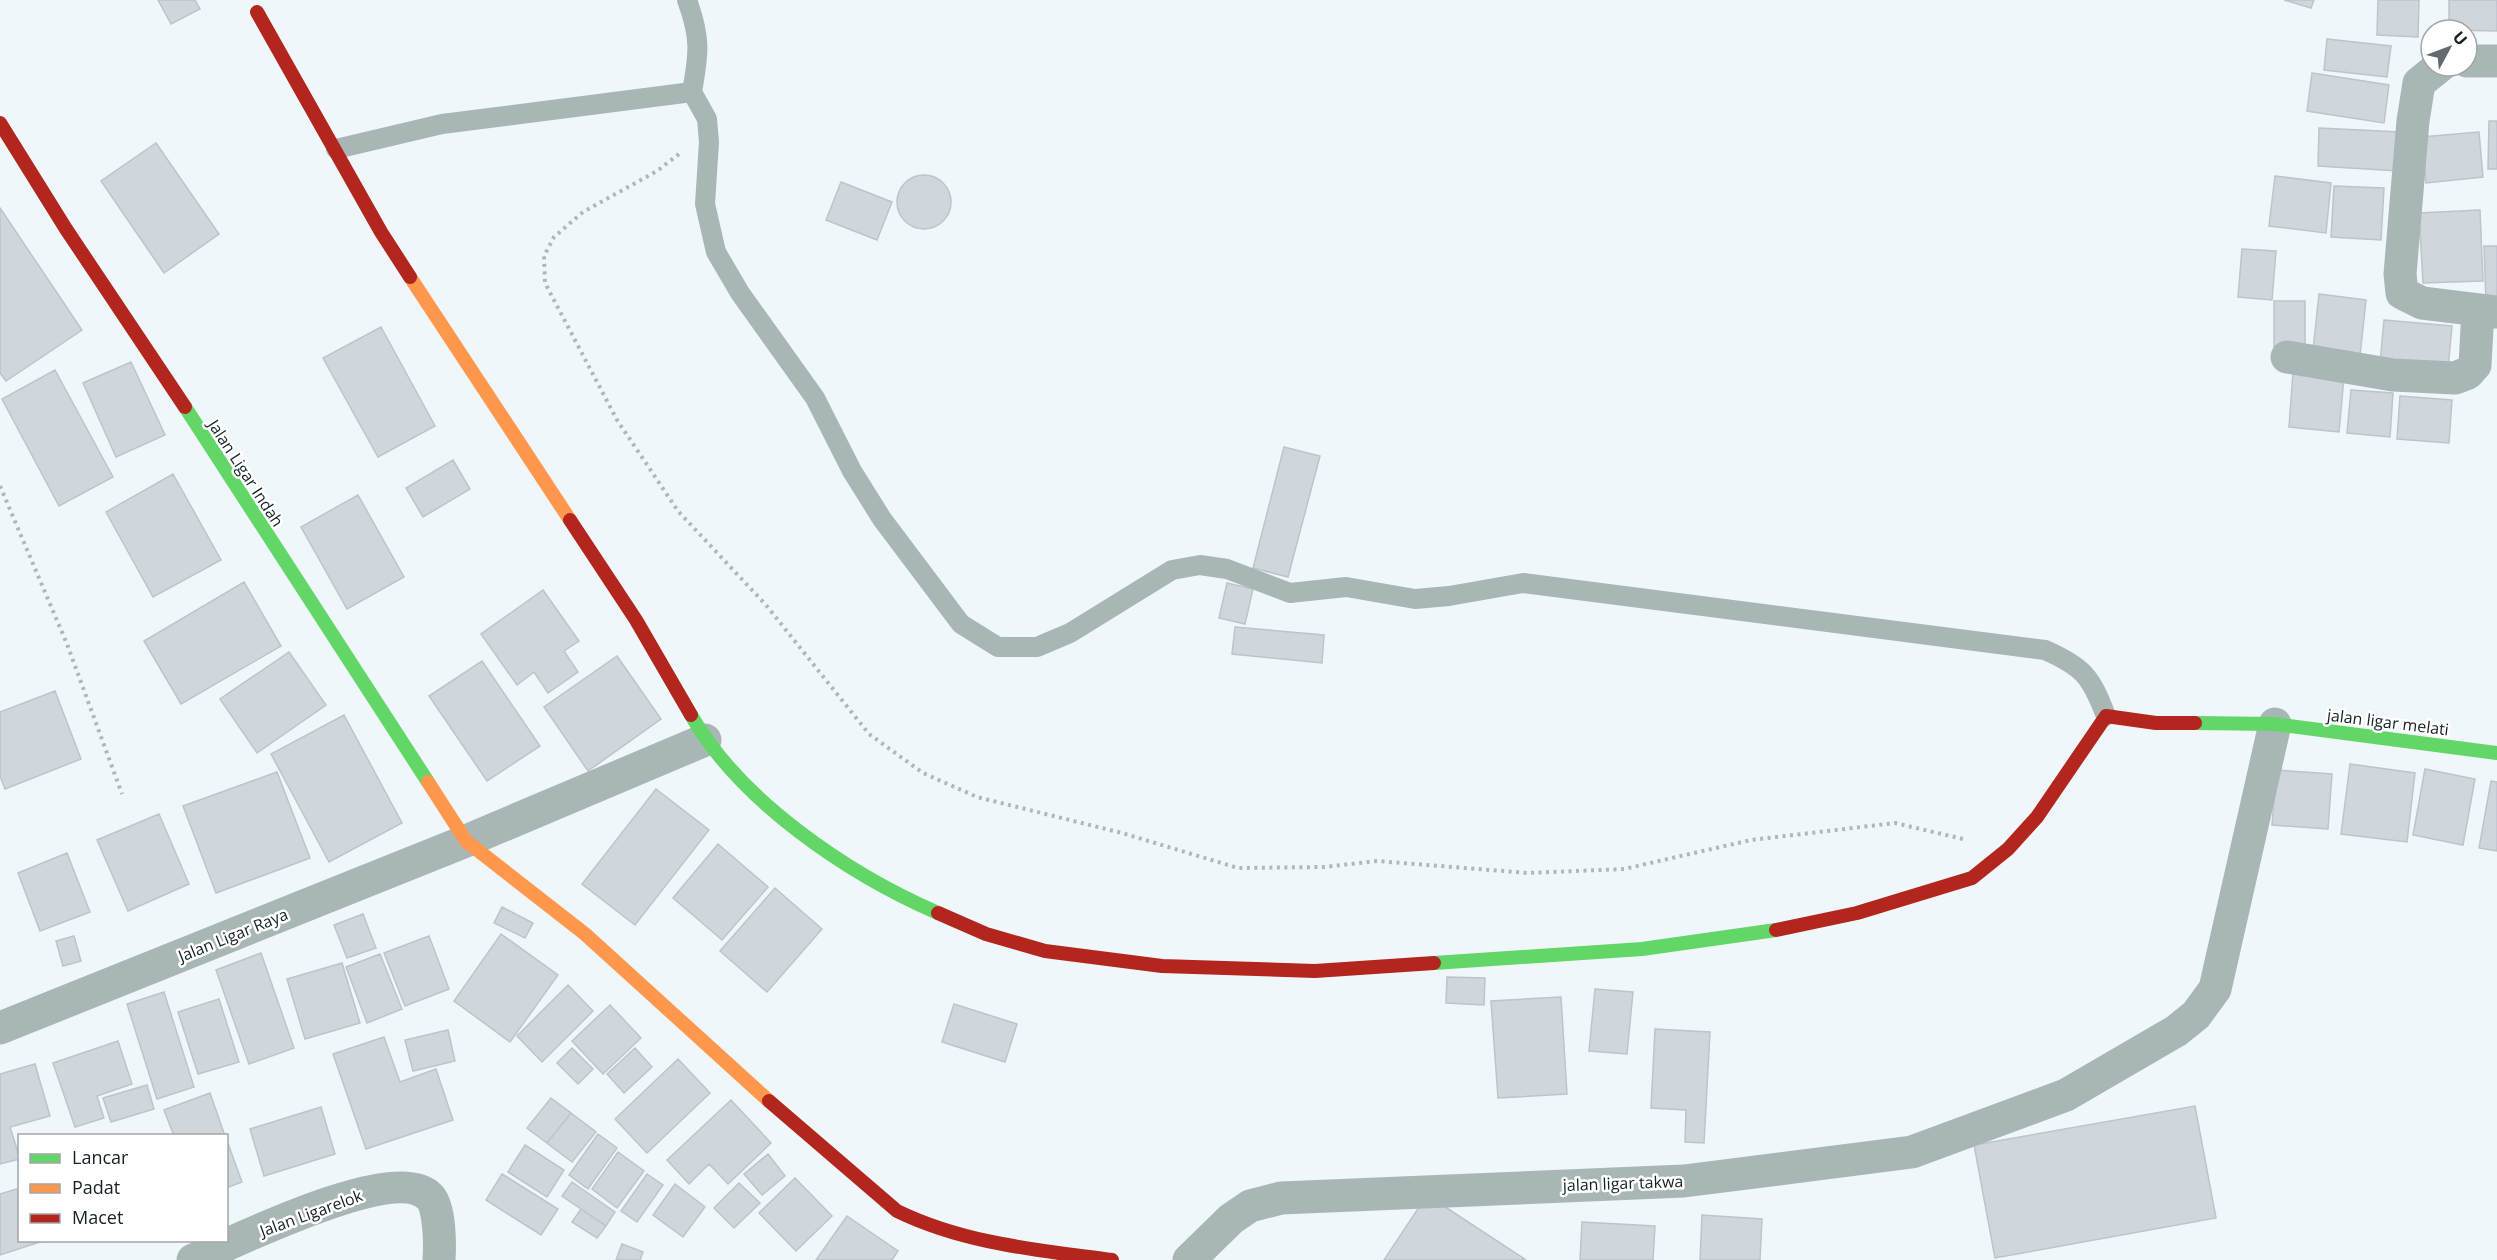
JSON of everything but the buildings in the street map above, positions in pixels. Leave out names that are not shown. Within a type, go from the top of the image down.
[{"type":"street","points":[[257,12],[381,232],[636,620],[705,740],[732,773],[764,805],[870,879],[926,908],[986,934],[1045,951],[1161,966],[1315,971],[1642,949],[1795,927],[1915,896],[1972,878],[2008,849],[2037,817],[2106,716]]},
{"type":"street","points":[[2479,61],[2497,61]]},
{"type":"street","points":[[2287,357],[2392,375],[2455,378],[2468,373],[2475,365],[2488,311],[2422,303],[2402,293],[2400,284],[2413,121],[2419,83],[2425,78]]},
{"type":"street","name":"Jalan Ligar Indah","points":[[0,123],[66,229],[105,284],[466,841],[585,934],[728,1066],[897,1211],[924,1226],[960,1238],[1112,1260]]},
{"type":"street","name":"jalan ligar melati","points":[[2106,716],[2157,723],[2275,724],[2497,753]]},
{"type":"street","name":"jalan ligar takwa","points":[[1189,1260],[1231,1219],[1250,1206],[1281,1198],[1684,1181],[1900,1154],[1912,1152],[2066,1095],[2176,1031],[2196,1015],[2215,989],[2275,724]]},
{"type":"street","name":"Jalan Ligar Raya","points":[[0,1028],[466,841],[705,740]]},
{"type":"street","name":"Jalan Ligarelok","points":[[193,1260],[300,1213],[358,1193],[391,1188],[418,1189],[431,1198],[438,1222],[439,1260]]},
{"type":"lane","points":[[687,0],[694,20],[699,49],[692,92],[707,119],[710,142],[705,204],[716,252],[740,292],[815,398],[852,471],[882,519],[962,624],[998,647],[1037,647],[1070,633],[1172,570],[1200,565],[1227,569],[1290,593],[1346,587],[1416,599],[1449,596],[1523,583],[2045,650],[2073,663],[2094,686],[2106,716]]},
{"type":"lane","points":[[336,149],[442,124],[692,92]]},
{"type":"path","points":[[707,119],[681,152],[657,171],[583,212],[554,237],[544,256],[545,283],[617,420],[678,512],[766,605],[869,734],[923,773],[977,797],[1122,833],[1238,868],[1324,867],[1377,861],[1528,873],[1624,869],[1751,840],[1895,824],[2008,849]]},
{"type":"path","points":[[0,486],[67,644],[122,794]]},
{"type":"traffic: fast","points":[[185,407],[428,782]]},
{"type":"traffic: fast","points":[[691,715],[712,747],[738,777],[799,832],[868,878],[938,913]]},
{"type":"traffic: fast","points":[[2195,723],[2275,724],[2497,753]]},
{"type":"traffic: fast","points":[[1434,963],[1642,949],[1776,930]]},
{"type":"traffic: slow","points":[[410,277],[570,520]]},
{"type":"traffic: slow","points":[[428,782],[466,841],[585,934],[769,1101]]},
{"type":"traffic: jam","points":[[257,12],[381,232],[410,277]]},
{"type":"traffic: jam","points":[[0,123],[66,229],[185,407]]},
{"type":"traffic: jam","points":[[570,520],[636,620],[691,715]]},
{"type":"traffic: jam","points":[[1776,930],[1857,913],[1972,878],[2008,849],[2037,817],[2106,716],[2156,723],[2195,723]]},
{"type":"traffic: jam","points":[[938,913],[986,934],[1045,951],[1162,966],[1315,971],[1434,963]]},
{"type":"traffic: jam","points":[[769,1101],[897,1211],[923,1222],[975,1238],[1029,1249],[1112,1260]]}]
